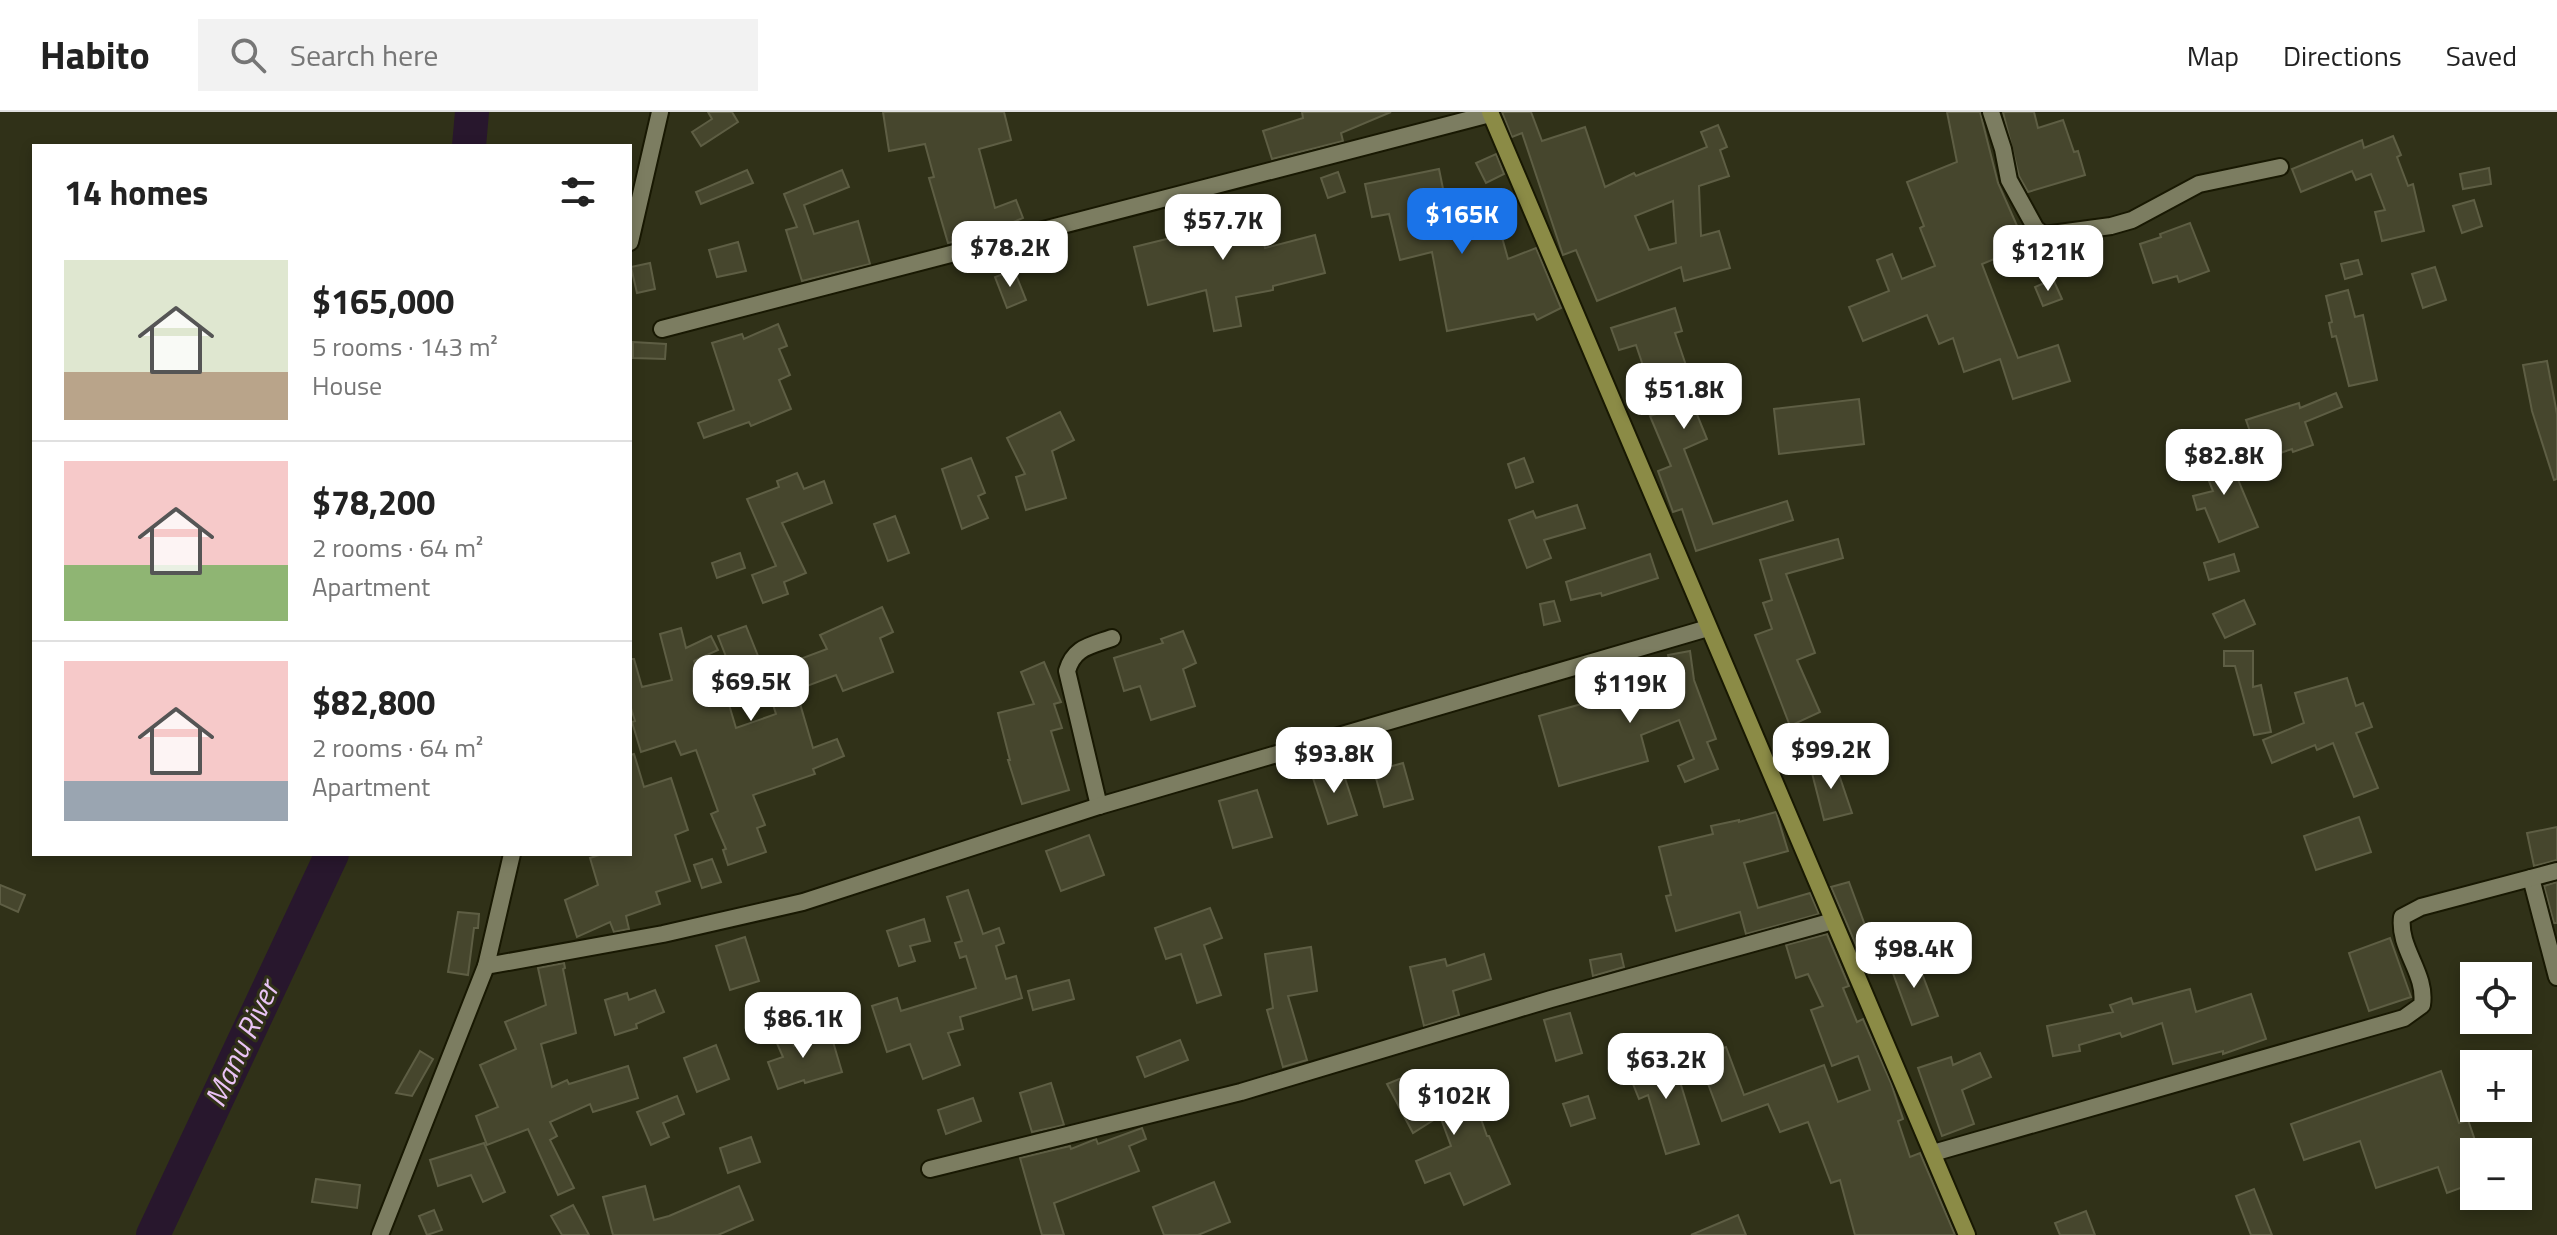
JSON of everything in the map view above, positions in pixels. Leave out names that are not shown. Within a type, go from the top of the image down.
[{"type":"main road","points":[[1490,113],[1967,1235]]},
{"type":"street","points":[[632,233],[660,112]]},
{"type":"street","points":[[1991,112],[2009,180],[2036,229],[2044,235],[2132,220],[2199,184],[2280,167]]},
{"type":"street","points":[[662,329],[1490,113]]},
{"type":"street","points":[[486,966],[663,934],[803,902],[1099,806],[1708,628]]},
{"type":"street","points":[[1099,806],[1067,671],[1071,656],[1112,638]]},
{"type":"street","points":[[380,1235],[486,966],[512,856]]},
{"type":"street","points":[[1933,1153],[2404,1018],[2422,1005],[2425,989],[2400,933],[2402,917],[2421,907],[2557,871]]},
{"type":"street","points":[[2531,878],[2557,977]]},
{"type":"street","points":[[930,1169],[1241,1092],[1551,999],[1833,921]]},
{"type":"building","points":[[708,112],[732,112],[738,122],[701,146],[692,132],[712,119]]},
{"type":"building","points":[[883,112],[1004,112],[1011,140],[979,149],[995,208],[1016,200],[1023,218],[985,234],[948,243],[929,178],[934,177],[925,144],[889,151]]},
{"type":"building","points":[[1302,112],[1391,112],[1341,133],[1343,141],[1272,159],[1263,131],[1303,118]]},
{"type":"building","points":[[1502,112],[1531,112],[1542,141],[1585,127],[1605,187],[1634,173],[1636,176],[1707,147],[1701,132],[1718,125],[1727,147],[1720,150],[1729,176],[1699,186],[1701,236],[1719,231],[1730,268],[1684,281],[1681,267],[1597,301],[1576,250],[1563,255],[1522,133],[1512,137]],"holes":[[[1673,201],[1676,243],[1649,250],[1635,216]]]},
{"type":"building","points":[[1947,112],[1980,112],[1998,183],[2026,246],[1982,264],[2018,358],[2058,345],[2070,381],[2013,399],[2000,359],[1964,372],[1953,338],[1939,344],[1927,315],[1863,341],[1849,307],[1889,291],[1877,260],[1892,254],[1902,279],[1935,266],[1907,182],[1957,162]]},
{"type":"building","points":[[2003,112],[2034,112],[2038,128],[2063,120],[2074,152],[2078,151],[2085,175],[2028,192],[2019,176]]},
{"type":"building","points":[[2393,136],[2408,186],[2413,184],[2424,231],[2382,241],[2375,212],[2385,210],[2371,174],[2356,180],[2352,171],[2301,192],[2292,169],[2362,140],[2364,148]]},
{"type":"building","points":[[1496,154],[1504,174],[1486,183],[1476,163]]},
{"type":"building","points":[[2489,168],[2491,184],[2463,189],[2460,174]]},
{"type":"building","points":[[1439,169],[1451,228],[1462,225],[1463,232],[1498,223],[1508,259],[1536,248],[1561,308],[1537,320],[1534,314],[1447,331],[1432,252],[1400,260],[1389,214],[1372,217],[1365,184]]},
{"type":"building","points":[[747,170],[753,183],[701,204],[696,192]]},
{"type":"building","points":[[842,170],[849,187],[804,205],[814,234],[858,221],[870,264],[802,281],[786,230],[797,227],[784,194]]},
{"type":"building","points":[[1338,172],[1345,192],[1328,198],[1321,178]]},
{"type":"building","points":[[1217,200],[1219,214],[1257,207],[1265,248],[1315,235],[1325,273],[1273,286],[1273,290],[1236,297],[1241,326],[1214,331],[1206,290],[1148,305],[1134,247],[1195,232],[1189,206]]},
{"type":"building","points":[[2474,200],[2482,226],[2462,233],[2453,206]]},
{"type":"building","points":[[2190,223],[2209,271],[2179,282],[2177,276],[2153,283],[2140,244]]},
{"type":"building","points":[[738,242],[746,271],[717,277],[709,250]]},
{"type":"building","points":[[2358,260],[2362,274],[2345,279],[2341,264]]},
{"type":"building","points":[[650,263],[655,289],[637,293],[632,267]]},
{"type":"building","points":[[2435,267],[2446,300],[2423,308],[2412,274]]},
{"type":"building","points":[[1014,270],[1026,300],[1007,308],[995,277]]},
{"type":"building","points":[[2053,279],[2062,299],[2043,306],[2035,287]]},
{"type":"building","points":[[2348,290],[2355,317],[2363,315],[2377,380],[2349,386],[2336,336],[2332,337],[2326,296]]},
{"type":"building","points":[[1675,308],[1682,331],[1675,333],[1692,383],[1685,385],[1707,439],[1684,449],[1713,524],[1787,501],[1793,520],[1696,551],[1682,509],[1673,512],[1658,471],[1671,466],[1650,416],[1659,413],[1636,345],[1619,350],[1611,328]]},
{"type":"building","points":[[778,324],[787,346],[779,349],[790,375],[779,380],[791,409],[751,426],[749,422],[704,438],[698,423],[734,410],[712,343],[742,334],[744,339]]},
{"type":"building","points":[[633,342],[666,344],[665,359],[633,358]]},
{"type":"building","points":[[2547,361],[2557,414],[2557,479],[2554,480],[2532,411],[2523,365]]},
{"type":"building","points":[[2336,393],[2342,407],[2305,422],[2313,445],[2260,460],[2246,420],[2299,403],[2300,408]]},
{"type":"building","points":[[1859,399],[1864,444],[1779,454],[1774,409]]},
{"type":"building","points":[[1060,412],[1074,440],[1052,451],[1066,498],[1026,510],[1016,477],[1025,474],[1007,438]]},
{"type":"building","points":[[2223,444],[2258,527],[2219,542],[2205,508],[2197,510],[2193,496],[2213,491],[2198,454]]},
{"type":"building","points":[[971,458],[985,493],[978,496],[988,518],[962,529],[942,469]]},
{"type":"building","points":[[1524,458],[1533,482],[1516,488],[1508,464]]},
{"type":"building","points":[[797,473],[804,489],[824,481],[832,503],[782,523],[806,573],[784,582],[788,594],[763,603],[752,575],[776,566],[747,499],[779,487],[777,481]]},
{"type":"building","points":[[1577,505],[1585,528],[1544,540],[1551,558],[1527,568],[1509,520],[1533,511],[1536,518]]},
{"type":"building","points":[[895,516],[909,553],[888,561],[874,524]]},
{"type":"building","points":[[1838,539],[1843,558],[1786,574],[1815,653],[1797,660],[1820,712],[1790,726],[1755,635],[1772,629],[1763,603],[1772,600],[1760,560]]},
{"type":"building","points":[[740,553],[745,568],[717,578],[712,563]]},
{"type":"building","points":[[1650,554],[1658,578],[1602,596],[1601,593],[1571,600],[1566,582]]},
{"type":"building","points":[[2234,554],[2239,571],[2209,580],[2204,563]]},
{"type":"building","points":[[2244,600],[2255,624],[2225,638],[2213,614]]},
{"type":"building","points":[[1554,601],[1560,621],[1544,625],[1540,604]]},
{"type":"building","points":[[882,607],[893,632],[880,638],[893,672],[843,691],[836,675],[796,690],[813,748],[837,739],[844,756],[813,769],[815,774],[753,795],[765,825],[757,828],[766,852],[728,865],[723,850],[726,849],[711,814],[718,811],[696,750],[681,755],[675,741],[641,752],[632,722],[635,721],[632,711],[632,659],[642,687],[672,680],[660,634],[681,628],[686,648],[711,636],[718,650],[694,661],[707,693],[724,688],[736,728],[776,714],[766,683],[804,670],[800,659],[827,649],[820,635]]},
{"type":"building","points":[[746,626],[760,661],[732,672],[718,636]]},
{"type":"building","points":[[1183,631],[1196,663],[1183,669],[1195,706],[1151,720],[1140,686],[1124,691],[1114,658],[1163,643],[1161,639]]},
{"type":"building","points":[[1690,651],[1694,680],[1716,739],[1707,742],[1718,769],[1685,782],[1678,766],[1694,759],[1679,720],[1641,735],[1648,761],[1559,786],[1539,716],[1599,699],[1596,691],[1644,678],[1643,675],[1670,663],[1668,655]]},
{"type":"building","points":[[2224,651],[2253,651],[2253,687],[2261,685],[2271,732],[2254,735],[2235,666],[2224,666]]},
{"type":"building","points":[[1044,662],[1061,702],[1054,704],[1062,728],[1051,731],[1069,790],[1022,804],[998,713],[1034,704],[1021,672]]},
{"type":"building","points":[[2347,678],[2356,706],[2363,703],[2372,727],[2356,733],[2378,788],[2354,797],[2333,743],[2317,750],[2315,745],[2272,763],[2263,740],[2304,723],[2295,693]]},
{"type":"building","points":[[632,754],[644,787],[671,778],[688,830],[675,835],[690,881],[656,892],[660,904],[626,916],[629,929],[614,932],[610,922],[577,937],[565,900],[598,885],[590,858],[632,856]]},
{"type":"building","points":[[1834,760],[1852,813],[1824,820],[1811,769]]},
{"type":"building","points":[[1403,763],[1413,799],[1384,807],[1374,771]]},
{"type":"building","points":[[1341,766],[1357,815],[1328,824],[1312,775]]},
{"type":"building","points":[[1257,790],[1272,837],[1233,848],[1219,801]]},
{"type":"building","points":[[1776,812],[1788,851],[1744,863],[1758,908],[1810,893],[1819,914],[1746,934],[1740,912],[1676,931],[1666,896],[1671,895],[1659,847],[1713,834],[1711,826]]},
{"type":"building","points":[[2359,817],[2371,852],[2316,870],[2304,836]]},
{"type":"building","points":[[2557,827],[2557,860],[2534,866],[2527,833]]},
{"type":"building","points":[[1089,835],[1104,875],[1061,891],[1046,851]]},
{"type":"building","points":[[712,859],[721,882],[702,888],[694,865]]},
{"type":"building","points":[[1849,882],[1873,947],[1859,952],[1831,887]]},
{"type":"building","points":[[2557,882],[2557,923],[2554,923],[2544,886]]},
{"type":"building","points":[[0,885],[25,895],[18,912],[0,904]]},
{"type":"building","points":[[968,890],[983,934],[999,928],[1004,943],[996,946],[1006,979],[1016,976],[1022,998],[960,1017],[963,1029],[948,1033],[960,1065],[923,1079],[910,1044],[887,1052],[872,1006],[897,998],[901,1011],[976,988],[966,956],[960,958],[955,943],[962,941],[947,897]]},
{"type":"building","points":[[1210,908],[1222,938],[1204,945],[1221,995],[1197,1003],[1181,954],[1166,959],[1155,928]]},
{"type":"building","points":[[458,912],[479,914],[478,928],[474,928],[468,975],[448,972]]},
{"type":"building","points":[[924,919],[930,941],[910,946],[915,961],[899,966],[887,931]]},
{"type":"building","points":[[1827,934],[1849,986],[1843,988],[1857,1022],[1863,1019],[1891,1083],[1903,1119],[1898,1121],[1910,1157],[1920,1153],[1955,1235],[1855,1235],[1840,1180],[1831,1183],[1808,1122],[1780,1132],[1768,1104],[1722,1121],[1698,1057],[1726,1047],[1744,1095],[1824,1065],[1838,1102],[1870,1090],[1858,1056],[1832,1066],[1811,1010],[1823,1006],[1808,974],[1796,978],[1786,945]]},
{"type":"building","points":[[745,937],[759,981],[730,990],[716,946]]},
{"type":"building","points":[[2390,938],[2411,997],[2369,1011],[2349,953]]},
{"type":"building","points":[[1311,947],[1317,991],[1288,996],[1307,1060],[1283,1067],[1267,1010],[1273,1008],[1265,954]]},
{"type":"building","points":[[1484,954],[1491,979],[1453,991],[1459,1015],[1424,1026],[1410,967],[1445,959],[1447,966]]},
{"type":"building","points":[[1621,954],[1624,967],[1593,976],[1590,960]]},
{"type":"building","points":[[1915,955],[1938,1016],[1912,1025],[1890,965]]},
{"type":"building","points":[[564,963],[576,1033],[541,1044],[552,1087],[567,1080],[569,1084],[628,1066],[638,1098],[593,1112],[590,1104],[550,1122],[557,1136],[550,1140],[574,1188],[558,1195],[528,1129],[487,1145],[476,1116],[498,1107],[480,1065],[516,1049],[505,1022],[546,1005],[538,968]]},
{"type":"building","points":[[1069,980],[1074,999],[1033,1010],[1028,991]]},
{"type":"building","points":[[2190,989],[2196,1012],[2251,994],[2266,1039],[2223,1054],[2223,1051],[2173,1064],[2162,1023],[2122,1037],[2120,1033],[2079,1045],[2080,1051],[2053,1056],[2047,1026],[2113,1012],[2110,1005],[2131,998],[2133,1004]]},
{"type":"building","points":[[655,990],[664,1012],[636,1024],[637,1028],[615,1035],[605,1000],[627,993],[629,1000]]},
{"type":"building","points":[[1570,1013],[1582,1053],[1556,1061],[1544,1020]]},
{"type":"building","points":[[786,1025],[794,1046],[831,1035],[842,1072],[778,1089],[768,1062],[783,1057],[772,1032]]},
{"type":"building","points":[[1180,1040],[1188,1060],[1145,1077],[1137,1057]]},
{"type":"building","points":[[716,1045],[729,1079],[697,1092],[684,1058]]},
{"type":"building","points":[[420,1051],[433,1059],[412,1096],[396,1093]]},
{"type":"building","points":[[1671,1052],[1699,1144],[1666,1154],[1648,1095],[1639,1099],[1627,1069]]},
{"type":"building","points":[[1980,1053],[1991,1077],[1962,1090],[1974,1124],[1942,1136],[1918,1068],[1951,1057],[1953,1065]]},
{"type":"building","points":[[2441,1071],[2459,1123],[2469,1122],[2474,1138],[2460,1138],[2460,1188],[2447,1193],[2438,1167],[2376,1188],[2360,1141],[2304,1160],[2291,1124]]},
{"type":"building","points":[[1409,1075],[1417,1095],[1466,1077],[1487,1136],[1510,1184],[1464,1205],[1450,1173],[1425,1183],[1416,1161],[1451,1146],[1440,1116],[1413,1133],[1387,1084]]},
{"type":"building","points":[[1051,1083],[1064,1125],[1032,1132],[1020,1093]]},
{"type":"building","points":[[677,1096],[684,1114],[663,1123],[669,1137],[651,1145],[637,1112]]},
{"type":"building","points":[[1588,1096],[1595,1118],[1571,1126],[1563,1104]]},
{"type":"building","points":[[973,1098],[981,1121],[946,1134],[938,1110]]},
{"type":"building","points":[[1142,1128],[1146,1139],[1129,1146],[1139,1171],[1054,1203],[1064,1235],[1042,1235],[1020,1158],[1070,1146],[1071,1149],[1096,1139],[1098,1144]]},
{"type":"building","points":[[751,1137],[760,1162],[728,1173],[720,1148]]},
{"type":"building","points":[[484,1143],[505,1192],[483,1202],[471,1175],[438,1186],[430,1160]]},
{"type":"building","points":[[316,1179],[360,1185],[357,1208],[312,1202]]},
{"type":"building","points":[[1214,1182],[1230,1222],[1198,1235],[1164,1235],[1153,1207]]},
{"type":"building","points":[[645,1186],[654,1220],[739,1186],[753,1220],[718,1235],[613,1235],[603,1197]]},
{"type":"building","points":[[2254,1189],[2272,1235],[2251,1235],[2236,1196]]},
{"type":"building","points":[[573,1205],[589,1235],[562,1235],[551,1216]]},
{"type":"building","points":[[434,1210],[442,1230],[427,1235],[419,1216]]},
{"type":"building","points":[[2086,1211],[2095,1235],[2060,1235],[2055,1223]]},
{"type":"building","points":[[1738,1215],[1746,1235],[1691,1235]]},
{"type":"waterway","name":"Manu River","points":[[469,144],[472,112]]},
{"type":"waterway","name":"Manu River","points":[[153,1235],[331,856]]}]
